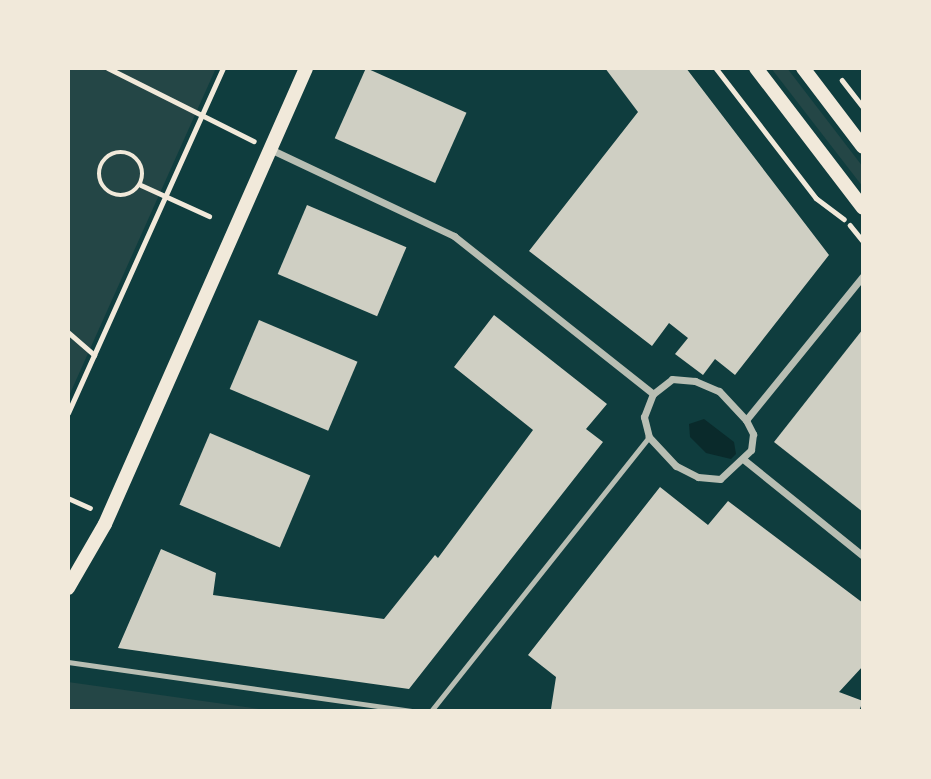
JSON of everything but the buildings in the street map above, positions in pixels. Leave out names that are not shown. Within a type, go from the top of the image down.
[{"type":"main road","points":[[68,588],[105,524],[264,146],[306,68]]},
{"type":"main road","points":[[756,68],[863,208]]},
{"type":"main road","points":[[803,68],[863,147]]},
{"type":"street","points":[[264,146],[454,236],[653,394]]},
{"type":"street","points":[[746,421],[863,276]]},
{"type":"street","points":[[672,379],[695,381],[719,391],[746,421],[753,434],[744,459],[720,479],[698,477],[676,466],[649,437],[644,417],[653,394],[672,379]]},
{"type":"street","points":[[744,459],[863,556]]},
{"type":"lane","points":[[431,711],[649,437]]},
{"type":"lane","points":[[68,662],[412,711]]},
{"type":"path","points":[[108,68],[264,146]]},
{"type":"path","points":[[68,413],[223,68]]},
{"type":"path","points":[[716,68],[816,198],[847,221],[863,241]]},
{"type":"path","points":[[840,78],[863,107]]},
{"type":"path","points":[[122,152],[136,157],[143,170],[141,185],[130,195],[109,193],[99,175],[103,161],[122,152]]},
{"type":"path","points":[[141,185],[209,216]]},
{"type":"path","points":[[68,332],[94,355]]},
{"type":"path","points":[[68,498],[95,510]]},
{"type":"shaded area","points":[[68,68],[216,68],[68,398]]},
{"type":"shaded area","points":[[771,68],[787,68],[863,167],[863,187]]},
{"type":"shaded area","points":[[704,419],[734,442],[736,454],[731,459],[706,453],[690,437],[689,424]]},
{"type":"shaded area","points":[[68,682],[273,711],[68,711]]}]
